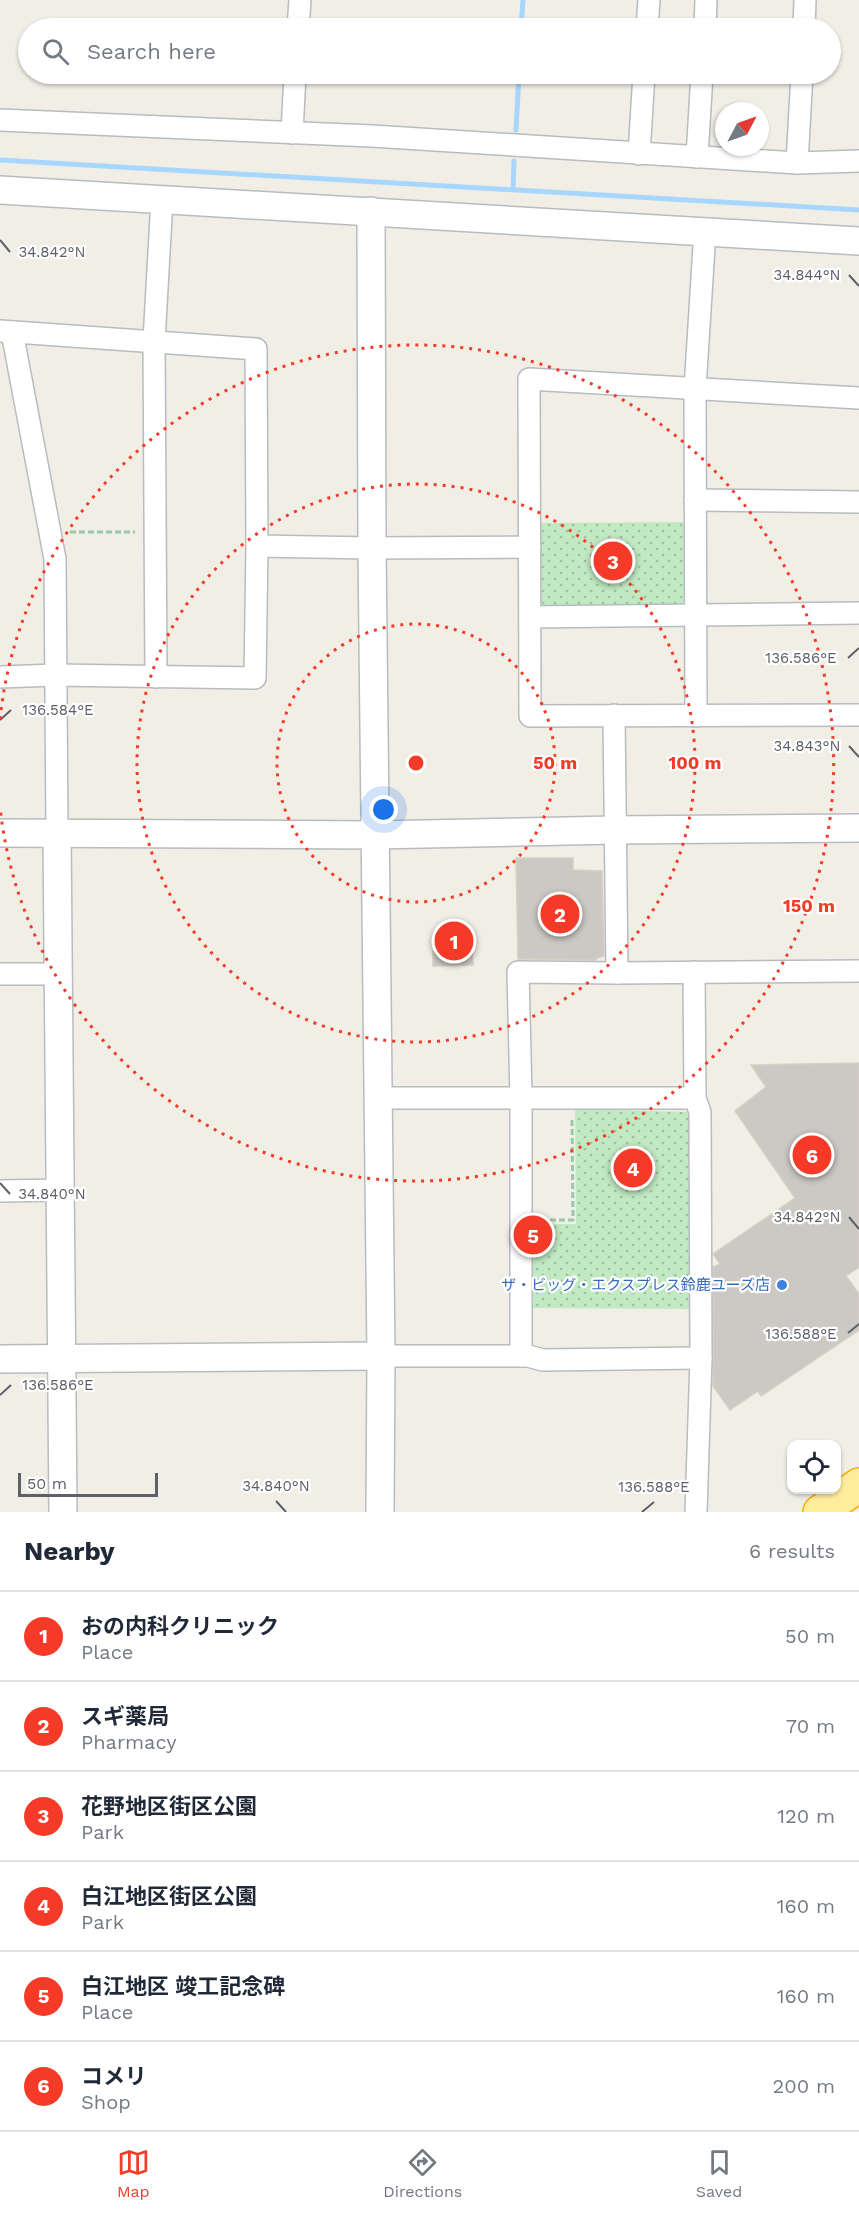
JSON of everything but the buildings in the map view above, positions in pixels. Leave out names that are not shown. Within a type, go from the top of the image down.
[{"type":"highway","points":[[820,1512],[859,1485]]},
{"type":"street","points":[[299,18],[300,0]]},
{"type":"street","points":[[648,18],[649,0]]},
{"type":"street","points":[[705,18],[706,0]]},
{"type":"street","points":[[805,18],[806,0]]},
{"type":"street","points":[[292,133],[295,84]]},
{"type":"street","points":[[639,154],[643,84]]},
{"type":"street","points":[[697,157],[701,84]]},
{"type":"street","points":[[797,163],[801,84]]},
{"type":"street","points":[[0,120],[372,136],[797,163],[859,161]]},
{"type":"street","points":[[0,190],[859,241]]},
{"type":"street","points":[[156,677],[154,341],[162,200]]},
{"type":"street","points":[[371,211],[381,1512]]},
{"type":"street","points":[[696,716],[695,389],[705,231]]},
{"type":"street","points":[[0,677],[56,675],[255,678],[256,349],[6,331],[56,559],[56,675],[57,833],[63,1512]]},
{"type":"street","points":[[859,398],[529,379],[530,716],[859,715]]},
{"type":"street","points":[[695,500],[859,502]]},
{"type":"street","points":[[257,546],[530,547]]},
{"type":"street","points":[[530,617],[859,613]]},
{"type":"street","points":[[614,715],[617,973]]},
{"type":"street","points":[[0,833],[375,835],[859,828]]},
{"type":"street","points":[[521,1356],[521,1097],[518,972],[859,971]]},
{"type":"street","points":[[694,972],[695,1098],[700,1112],[701,1358],[696,1512]]},
{"type":"street","points":[[0,974],[60,974]]},
{"type":"street","points":[[378,1098],[695,1098]]},
{"type":"street","points":[[0,1191],[61,1190]]},
{"type":"street","points":[[0,1359],[381,1356],[521,1356],[543,1360],[701,1358]]},
{"type":"path","points":[[51,532],[155,531]]},
{"type":"path","points":[[521,1221],[573,1220],[572,1097]]},
{"type":"green space","points":[[688,522],[687,599],[680,605],[546,608],[539,601],[539,523]]},
{"type":"green space","points":[[575,1109],[689,1112],[692,1309],[531,1308],[529,1224],[576,1224]]},
{"type":"waterway","points":[[522,18],[523,0]]},
{"type":"waterway","points":[[516,130],[518,84]]},
{"type":"waterway","points":[[0,160],[859,210]]},
{"type":"waterway","points":[[513,189],[514,161]]},
{"type":"place","name":"花野地区街区公園","points":[[613,561]]},
{"type":"place","name":"スギ薬局","points":[[560,914]]},
{"type":"place","name":"おの内科クリニック","points":[[454,941]]},
{"type":"place","name":"コメリ","points":[[812,1155]]},
{"type":"place","name":"白江地区街区公園","points":[[633,1168]]},
{"type":"place","name":"白江地区 竣工記念碑","points":[[533,1235]]},
{"type":"place","name":"ザ・ビッグ・エクスプレス鈴鹿ユーズ店","points":[[782,1285]]}]
